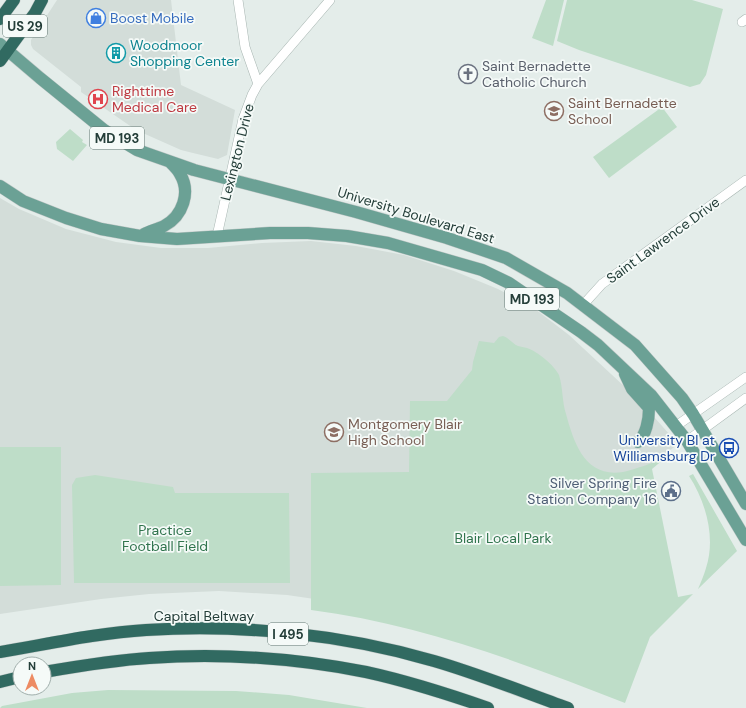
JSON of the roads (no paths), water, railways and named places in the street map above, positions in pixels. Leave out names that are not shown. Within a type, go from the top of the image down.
[{"type":"highway","name":"US 29","points":[[0,19],[14,0]]},
{"type":"highway","name":"US 29","points":[[0,61],[4,47],[35,13],[42,0]]},
{"type":"highway","name":"Capital Beltway","points":[[0,652],[90,637],[146,630],[203,629],[271,632],[314,636],[371,646],[433,661],[568,708]]},
{"type":"highway","name":"I 495","points":[[52,671],[148,658],[217,657],[280,660],[366,672],[428,688],[488,708]]},
{"type":"highway","points":[[0,679],[12,677]]},
{"type":"highway","points":[[0,682],[12,678]]},
{"type":"main road","name":"University Boulevard East","points":[[4,47],[104,130],[138,150],[170,162],[447,238],[506,258],[567,293],[635,345],[682,398],[746,504]]},
{"type":"main road","points":[[140,236],[165,226],[175,219],[182,208],[185,195],[184,182],[180,173],[170,162]]},
{"type":"main road","name":"MD 193","points":[[0,186],[23,201],[66,218],[101,228],[140,236],[177,239],[270,233],[308,233],[347,236],[388,243],[482,270],[509,283],[581,332],[598,345],[651,395],[687,441],[746,540]]},
{"type":"main road","points":[[623,369],[626,379],[632,389],[649,409],[649,418],[641,439],[638,442]]},
{"type":"street","points":[[238,0],[245,47],[258,84]]},
{"type":"street","name":"Lexington Drive","points":[[217,236],[243,119],[252,95],[258,84],[330,0]]},
{"type":"street","name":"Saint Lawrence Drive","points":[[584,305],[602,284],[746,180]]},
{"type":"street","points":[[676,426],[746,377]]},
{"type":"street","points":[[687,441],[746,398]]},
{"type":"place","name":"Boost Mobile","points":[[96,18]]},
{"type":"place","name":"Woodmoor Shopping Center","points":[[116,53]]},
{"type":"place","name":"Saint Bernadette Catholic Church","points":[[468,74]]},
{"type":"place","name":"Righttime Medical Care","points":[[98,99]]},
{"type":"place","name":"Saint Bernadette School","points":[[554,111]]},
{"type":"place","name":"Montgomery Blair High School","points":[[334,432]]},
{"type":"place","name":"University Bl at Williamsburg Dr","points":[[729,448]]},
{"type":"place","name":"Silver Spring Fire Station Company 16","points":[[671,491]]},
{"type":"park label","name":"Practice Football Field","points":[[165,538]]},
{"type":"park label","name":"Blair Local Park","points":[[503,538]]}]
